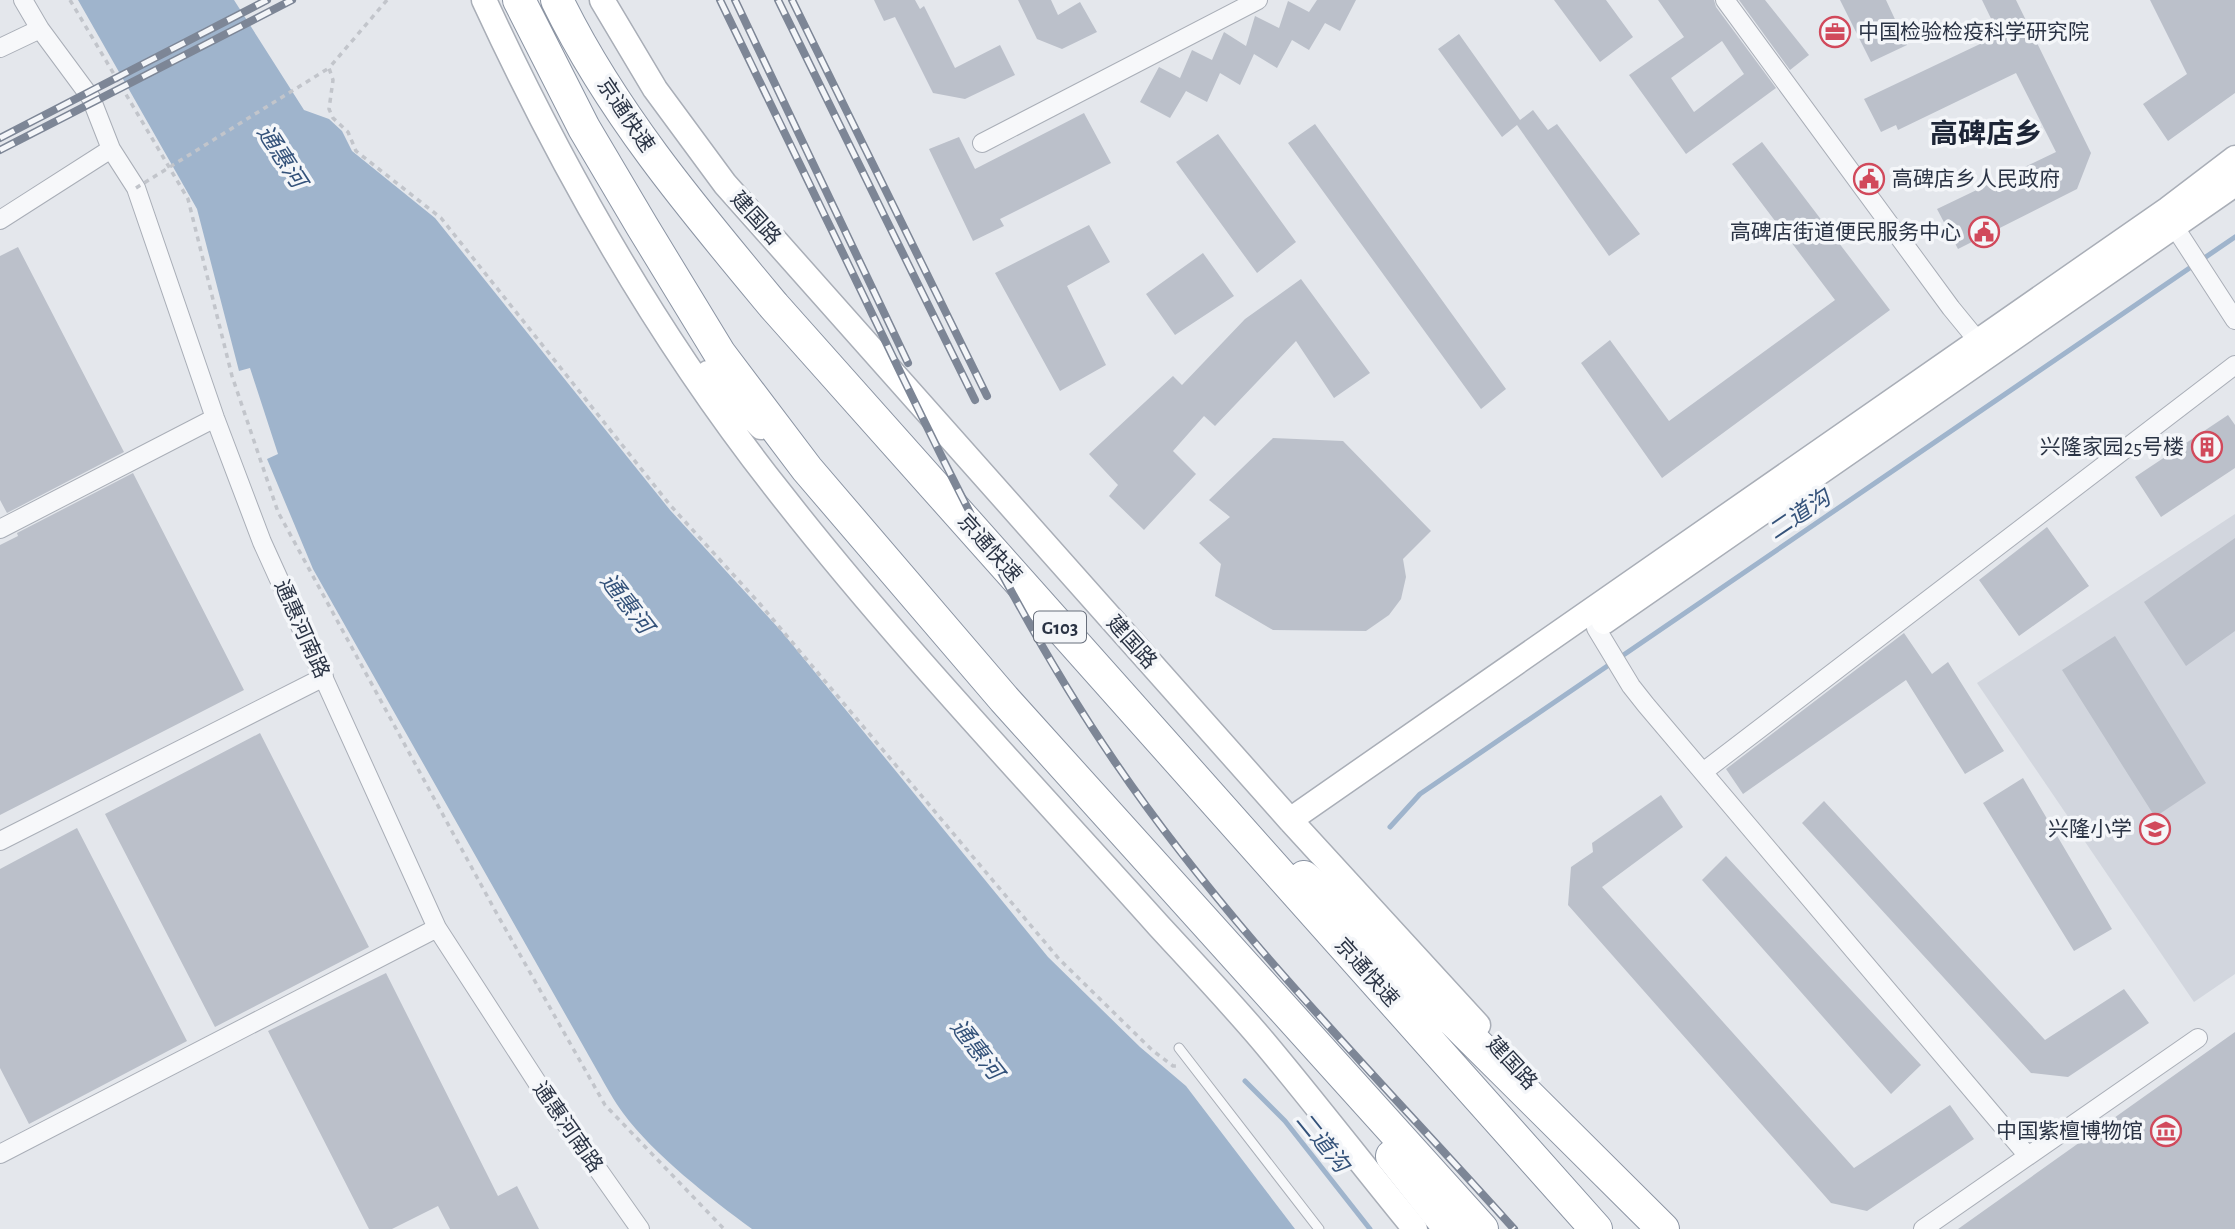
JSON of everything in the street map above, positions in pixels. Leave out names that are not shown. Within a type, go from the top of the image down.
[{"type":"highway","name":"京通快速","points":[[519,0],[584,128],[720,354],[807,469],[1004,699],[1482,1229]]},
{"type":"highway","name":"京通快速","points":[[557,0],[618,107],[688,202],[774,306],[1596,1229]]},
{"type":"highway","points":[[1209,795],[1341,909],[1664,1229]]},
{"type":"highway","points":[[1299,1023],[1405,1174],[1450,1229]]},
{"type":"main road","points":[[484,0],[554,142],[610,243],[694,376],[778,492],[861,592],[1264,1042],[1415,1229]]},
{"type":"main road","name":"建国路","points":[[602,0],[655,89],[726,184],[1295,826],[1664,1229]]},
{"type":"main road","points":[[1295,826],[2168,209],[2235,158]]},
{"type":"main road","points":[[1295,826],[1602,638],[2176,229],[2235,184]]},
{"type":"main road","points":[[664,327],[758,425],[807,469]]},
{"type":"street","name":"通惠河南路","points":[[23,0],[40,29],[91,98],[111,149],[136,188],[215,418],[262,542],[437,928],[542,1090],[640,1229]]},
{"type":"street","points":[[982,144],[1258,0]]},
{"type":"street","points":[[1726,0],[1951,308],[1978,341]]},
{"type":"street","points":[[0,48],[40,29]]},
{"type":"street","points":[[0,220],[111,149]]},
{"type":"street","points":[[2176,229],[2235,320]]},
{"type":"street","points":[[1703,772],[2235,365]]},
{"type":"street","points":[[0,529],[215,418]]},
{"type":"street","points":[[1602,638],[1631,686],[2028,1156]]},
{"type":"street","points":[[0,841],[324,677]]},
{"type":"street","points":[[0,1154],[437,928]]},
{"type":"street","points":[[1923,1229],[2198,1038]]},
{"type":"lane","points":[[1179,1048],[1319,1229]]},
{"type":"path","points":[[71,0],[188,199],[232,376],[278,512],[490,902],[605,1105],[724,1229]]},
{"type":"path","points":[[136,188],[329,68],[387,0]]},
{"type":"path","points":[[329,68],[332,80],[329,109],[333,118],[348,132],[356,150],[441,218],[670,505],[760,604],[1059,959],[1152,1050],[1173,1066],[1192,1065]]},
{"type":"shaded area","name":"兴隆小学","points":[[2235,514],[2235,974],[2194,1002],[1977,683]]},
{"type":"water","name":"通惠河","points":[[78,0],[234,0],[304,110],[329,119],[342,131],[352,151],[435,218],[670,510],[782,632],[1048,957],[1140,1047],[1186,1086],[1295,1229],[752,1229],[701,1190],[635,1129],[610,1093],[313,569],[267,459],[278,454],[250,368],[239,371],[197,209]]},
{"type":"building","points":[[874,0],[915,0],[920,9],[924,6],[955,68],[1000,45],[1015,75],[965,99],[933,93],[895,17],[884,21]]},
{"type":"building","points":[[1018,0],[1051,0],[1058,15],[1080,2],[1097,32],[1062,49],[1037,39]]},
{"type":"building","points":[[1317,0],[1356,0],[1340,31],[1325,23],[1309,50],[1292,40],[1277,68],[1254,54],[1240,85],[1220,73],[1207,102],[1186,91],[1170,118],[1140,102],[1159,67],[1180,78],[1192,50],[1212,60],[1224,32],[1246,46],[1255,16],[1279,28],[1288,1],[1309,12]]},
{"type":"building","points":[[1554,0],[1606,0],[1633,37],[1600,62]]},
{"type":"building","points":[[1658,0],[1714,0],[1716,7],[1776,88],[1686,154],[1629,75],[1684,37]],"holes":[[[1722,41],[1744,74],[1694,112],[1671,78]]]},
{"type":"building","points":[[1739,0],[1765,0],[1809,55],[1790,70]]},
{"type":"building","points":[[1840,0],[1886,0],[1907,45],[1871,62]]},
{"type":"building","points":[[1982,0],[2016,0],[2091,153],[2077,189],[1958,249],[1937,209],[2056,152],[2016,73],[1898,130],[1896,125],[1881,132],[1864,99],[1999,35]]},
{"type":"building","points":[[2150,0],[2235,0],[2235,93],[2168,141],[2143,104],[2187,74]]},
{"type":"building","points":[[1459,34],[1520,120],[1533,110],[1548,130],[1557,124],[1640,234],[1609,256],[1517,125],[1502,137],[1438,49]]},
{"type":"building","points":[[1084,113],[1111,163],[1000,219],[1004,226],[973,241],[929,149],[959,137],[975,169]]},
{"type":"building","points":[[1315,124],[1506,389],[1481,409],[1288,143]]},
{"type":"building","points":[[1218,134],[1296,242],[1257,273],[1176,162]]},
{"type":"building","points":[[1762,142],[1890,310],[1662,478],[1581,363],[1610,340],[1669,421],[1835,300],[1732,164]]},
{"type":"building","points":[[1089,225],[1110,262],[1067,286],[1106,365],[1060,391],[995,273]]},
{"type":"building","points":[[18,247],[124,452],[7,513],[0,500],[0,256]]},
{"type":"building","points":[[1203,253],[1234,296],[1175,335],[1146,294]]},
{"type":"building","points":[[1301,279],[1370,373],[1334,398],[1296,341],[1215,426],[1204,416],[1173,451],[1196,474],[1144,530],[1109,496],[1118,485],[1089,454],[1173,376],[1182,385],[1245,319]]},
{"type":"building","name":"兴隆家园25号楼","points":[[2228,415],[2235,425],[2235,468],[2161,517],[2135,477]]},
{"type":"building","points":[[1273,438],[1343,441],[1431,531],[1403,559],[1406,577],[1401,599],[1389,615],[1366,631],[1273,630],[1215,596],[1221,564],[1199,543],[1230,517],[1209,500]]},
{"type":"building","points":[[133,473],[244,690],[0,815],[0,545],[18,536],[17,533]]},
{"type":"building","points":[[2047,527],[2089,586],[2019,636],[1979,580]]},
{"type":"building","points":[[2235,538],[2235,631],[2186,666],[2144,602]]},
{"type":"building","points":[[1904,633],[1932,674],[1948,662],[2004,751],[1965,774],[1906,680],[1743,794],[1726,769]]},
{"type":"building","points":[[2115,636],[2206,783],[2155,817],[2062,670]]},
{"type":"building","points":[[260,733],[369,947],[215,1027],[105,814]]},
{"type":"building","points":[[2023,778],[2112,929],[2074,951],[1983,803]]},
{"type":"building","points":[[1661,795],[1683,827],[1602,887],[1854,1168],[1950,1105],[1974,1139],[1867,1211],[1831,1203],[1568,905],[1571,867],[1593,852],[1592,843]]},
{"type":"building","points":[[1824,801],[2045,1040],[2124,989],[2149,1023],[2068,1077],[2031,1073],[1802,823]]},
{"type":"building","points":[[77,828],[187,1041],[29,1124],[0,1068],[0,869]]},
{"type":"building","points":[[1726,856],[1921,1065],[1891,1094],[1702,880]]},
{"type":"building","points":[[386,973],[498,1196],[517,1186],[539,1229],[450,1229],[438,1206],[392,1229],[369,1229],[268,1031]]},
{"type":"building","name":"中国紫檀博物馆","points":[[2235,1032],[2235,1229],[1958,1229]]},
{"type":"waterway","name":"二道沟","points":[[1390,827],[1420,794],[2235,237]]},
{"type":"waterway","name":"二道沟","points":[[1245,1081],[1285,1121],[1370,1229]]},
{"type":"railway","points":[[0,138],[267,0]]},
{"type":"railway","points":[[0,150],[292,0]]},
{"type":"railway","points":[[720,0],[977,527],[1056,670],[1085,716],[1160,824],[1256,944],[1514,1229]]},
{"type":"railway","points":[[735,0],[908,363]]},
{"type":"railway","points":[[778,0],[975,400]]},
{"type":"railway","points":[[792,0],[987,396]]},
{"type":"place","name":"中国检验检疫科学研究院","points":[[1835,32]]},
{"type":"place","name":"高碑店乡人民政府","points":[[1869,179]]},
{"type":"place","name":"高碑店街道便民服务中心","points":[[1984,232]]},
{"type":"place","name":"兴隆家园25号楼","points":[[2207,447]]},
{"type":"place","name":"兴隆小学","points":[[2155,829]]},
{"type":"place","name":"中国紫檀博物馆","points":[[2166,1131]]},
{"type":"district","name":"高碑店乡","points":[[1986,133]]}]
